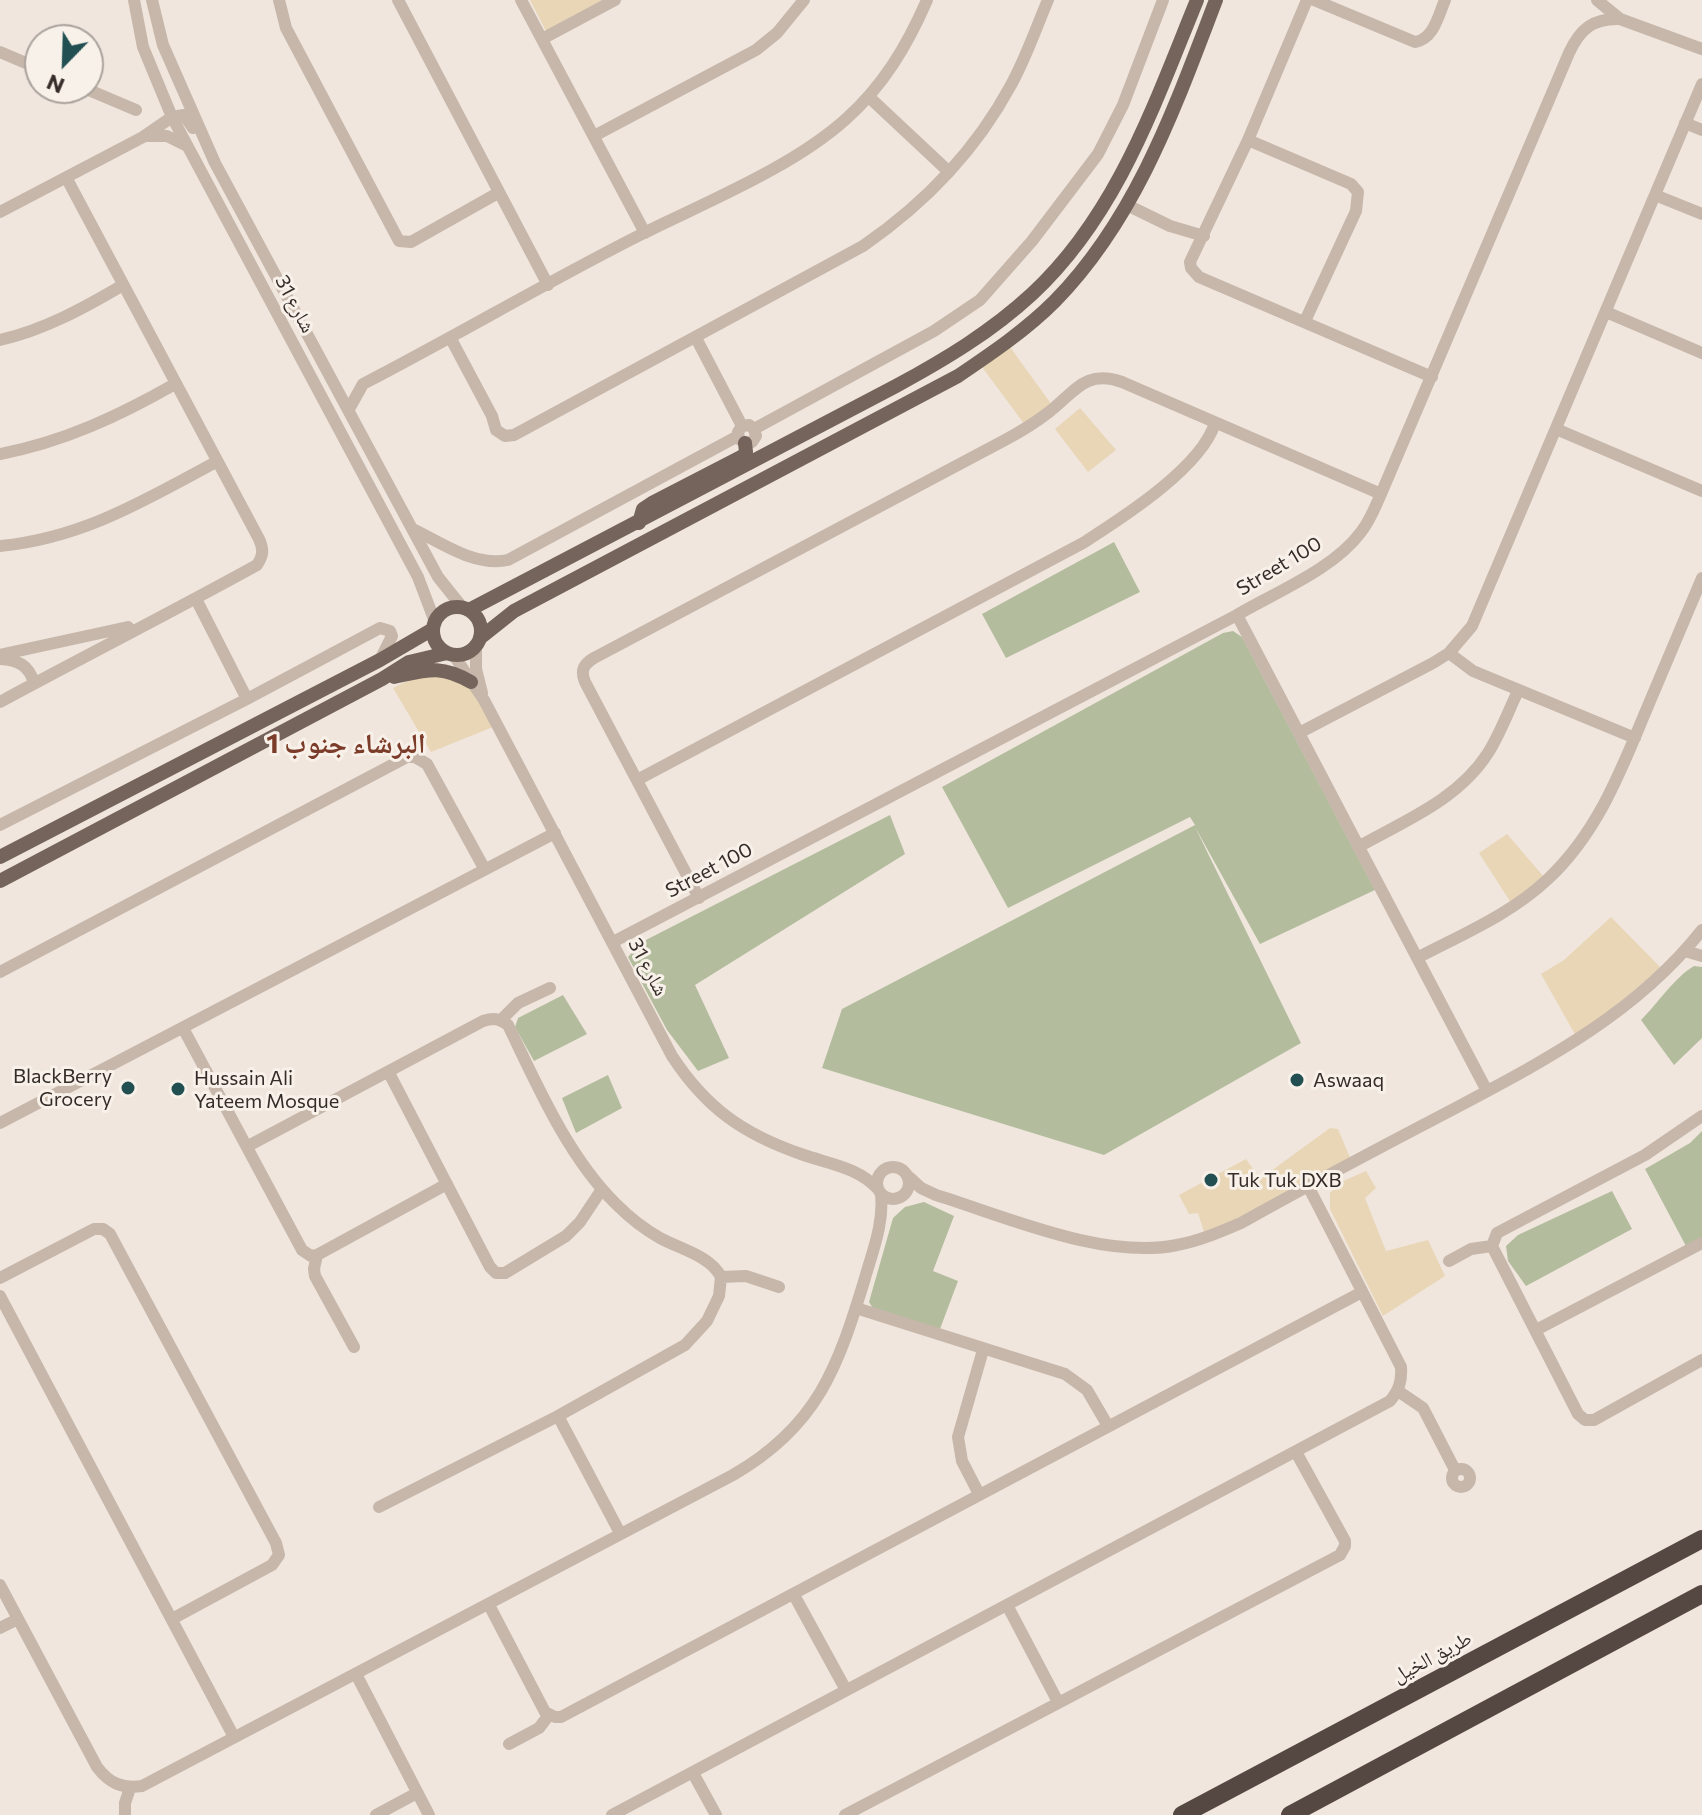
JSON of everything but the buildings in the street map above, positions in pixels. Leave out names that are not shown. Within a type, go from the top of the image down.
[{"type":"highway","name":"طريق الخيل","points":[[1182,1815],[1702,1539]]},
{"type":"highway","points":[[1290,1815],[1702,1594]]},
{"type":"main road","points":[[0,857],[380,660],[434,625],[445,610],[466,609],[639,523],[942,361],[1004,318],[1033,293],[1089,229],[1108,200],[1144,130],[1197,0]]},
{"type":"main road","points":[[0,881],[409,662],[464,653],[514,611],[969,369],[1022,331],[1053,303],[1097,252],[1127,205],[1164,136],[1216,0]]},
{"type":"main road","points":[[639,523],[643,509],[652,503],[743,456],[746,452],[745,434]]},
{"type":"main road","points":[[466,609],[480,625],[478,642]]},
{"type":"main road","points":[[434,625],[436,643],[450,653]]},
{"type":"main road","points":[[382,679],[434,669],[445,670],[471,682]]},
{"type":"main road","points":[[33,864],[28,849],[73,824],[80,814]]},
{"type":"street","name":"شارع 31","points":[[134,0],[143,47],[172,117],[418,577],[434,625]]},
{"type":"street","name":"شارع 31","points":[[152,0],[163,45],[215,163],[438,577],[466,609]]},
{"type":"street","points":[[279,0],[286,28],[396,239],[403,243],[411,242],[498,193]]},
{"type":"street","points":[[398,0],[548,285]]},
{"type":"street","points":[[521,0],[645,233]]},
{"type":"street","points":[[542,39],[615,0]]},
{"type":"street","points":[[594,136],[756,50],[777,33],[804,0]]},
{"type":"street","points":[[335,383],[363,384],[793,156],[845,121],[869,97],[906,45],[927,0]]},
{"type":"street","points":[[451,339],[492,416],[496,430],[505,436],[514,435],[863,246],[913,208],[973,144],[995,114],[1013,81],[1048,0]]},
{"type":"street","points":[[415,530],[468,556],[496,563],[508,560],[934,331],[980,300],[1032,241],[1098,154],[1123,105],[1163,0]]},
{"type":"street","points":[[1307,0],[1248,140],[1190,262],[1194,274],[1432,377]]},
{"type":"street","points":[[1314,0],[1415,42],[1423,41],[1430,35],[1445,0]]},
{"type":"street","points":[[1597,0],[1620,19],[1702,49]]},
{"type":"street","name":"Street 100","points":[[613,942],[1237,615],[1348,547],[1361,532],[1381,494],[1574,41],[1593,22],[1620,19]]},
{"type":"street","points":[[0,52],[24,62]]},
{"type":"street","points":[[1299,733],[1449,653],[1462,641],[1480,609],[1702,84]]},
{"type":"street","points":[[104,96],[136,110]]},
{"type":"street","points":[[869,97],[948,171]]},
{"type":"street","points":[[0,212],[67,179],[177,115],[186,117],[215,163]]},
{"type":"street","points":[[1685,123],[1702,130]]},
{"type":"street","points":[[143,137],[167,136],[191,150]]},
{"type":"street","points":[[1248,140],[1351,184],[1358,192],[1356,211],[1305,321]]},
{"type":"street","points":[[0,702],[196,599],[257,565],[262,557],[263,548],[259,539],[67,179]]},
{"type":"street","points":[[1655,195],[1702,214]]},
{"type":"street","points":[[1127,205],[1170,226],[1204,236]]},
{"type":"street","points":[[0,340],[82,309],[123,285]]},
{"type":"street","points":[[1606,312],[1702,353]]},
{"type":"street","points":[[696,338],[745,434]]},
{"type":"street","points":[[699,898],[582,676],[584,665],[594,658],[1005,440],[1039,419],[1089,380],[1111,379],[1381,494]]},
{"type":"street","points":[[0,454],[28,449],[84,430],[175,384]]},
{"type":"street","points":[[349,409],[363,384]]},
{"type":"street","points":[[637,780],[1083,543],[1171,478],[1206,444],[1215,423]]},
{"type":"street","points":[[1556,429],[1702,491]]},
{"type":"street","points":[[0,546],[65,535],[103,522],[216,462]]},
{"type":"street","points":[[1419,957],[1500,914],[1548,880],[1586,836],[1602,811],[1635,738],[1702,578]]},
{"type":"street","points":[[196,599],[247,699]]},
{"type":"street","points":[[1237,615],[1487,1091]]},
{"type":"street","points":[[0,657],[146,623]]},
{"type":"street","points":[[0,825],[380,628],[390,631],[392,636],[380,660]]},
{"type":"street","name":"شارع 31","points":[[478,642],[476,669],[484,700]]},
{"type":"street","name":"شارع 31","points":[[450,653],[484,700],[672,1056],[705,1099],[749,1132],[802,1155],[855,1171],[884,1169]]},
{"type":"street","points":[[1449,653],[1473,671],[1635,738]]},
{"type":"street","points":[[0,657],[26,667],[34,683]]},
{"type":"street","points":[[1358,847],[1439,802],[1458,788],[1488,753],[1518,691]]},
{"type":"street","points":[[0,972],[407,757],[422,759],[427,764],[484,868]]},
{"type":"street","points":[[0,1123],[555,833]]},
{"type":"street","points":[[0,1585],[105,1778],[130,1788],[152,1781],[754,1463],[791,1432],[814,1404],[832,1373],[856,1308],[881,1224],[877,1179],[884,1169],[897,1167],[921,1188],[936,1195],[1107,1247],[1142,1249],[1176,1246],[1208,1237],[1241,1223],[1554,1056],[1645,992],[1702,934]]},
{"type":"street","points":[[1685,951],[1702,956]]},
{"type":"street","points":[[501,1020],[511,1007],[550,988]]},
{"type":"street","points":[[248,1146],[483,1021],[492,1018],[501,1020],[508,1025],[571,1147],[602,1189],[656,1236],[711,1263],[721,1277],[722,1287],[707,1321],[685,1345],[558,1416],[379,1507]]},
{"type":"street","points":[[183,1028],[306,1254],[317,1255],[447,1184]]},
{"type":"street","points":[[389,1073],[496,1273],[505,1273],[566,1236],[580,1222],[602,1189]]},
{"type":"street","points":[[1702,1116],[1645,1155],[1497,1233],[1492,1246],[1578,1414],[1585,1420],[1594,1420],[1702,1360]]},
{"type":"street","name":"شارع 31","points":[[855,1171],[880,1192]]},
{"type":"street","points":[[881,1224],[909,1188],[909,1177]]},
{"type":"street","points":[[612,1815],[1390,1401],[1402,1379],[1401,1367],[1308,1186]]},
{"type":"street","points":[[880,1192],[886,1198],[936,1195]]},
{"type":"street","points":[[0,1278],[94,1229],[103,1229],[110,1234],[276,1543],[279,1555],[272,1565],[172,1619]]},
{"type":"street","points":[[1536,1330],[1702,1243]]},
{"type":"street","points":[[1449,1261],[1471,1249],[1492,1246]]},
{"type":"street","points":[[317,1255],[315,1276],[354,1347]]},
{"type":"street","points":[[721,1277],[746,1276],[779,1287]]},
{"type":"street","points":[[549,1715],[561,1717],[1362,1292]]},
{"type":"street","points":[[0,1296],[234,1737]]},
{"type":"street","points":[[856,1308],[1051,1369],[1077,1381],[1087,1390],[1108,1426]]},
{"type":"street","points":[[979,1494],[962,1461],[958,1437],[983,1350]]},
{"type":"street","points":[[1398,1391],[1423,1408],[1455,1470]]},
{"type":"street","points":[[558,1416],[620,1533]]},
{"type":"street","points":[[845,1815],[1343,1551],[1345,1541],[1296,1452]]},
{"type":"street","points":[[794,1595],[846,1690]]},
{"type":"street","points":[[489,1605],[549,1715]]},
{"type":"street","points":[[1007,1605],[1058,1702]]},
{"type":"street","points":[[0,1628],[18,1619]]},
{"type":"street","points":[[356,1674],[429,1815]]},
{"type":"street","points":[[509,1744],[539,1728],[549,1715]]},
{"type":"street","points":[[693,1773],[716,1815]]},
{"type":"street","points":[[125,1815],[130,1788]]},
{"type":"street","points":[[376,1815],[417,1793]]},
{"type":"green space","points":[[1114,542],[1140,592],[1006,658],[982,614]]},
{"type":"green space","points":[[1233,631],[1242,637],[1375,890],[1260,944],[1195,827],[1301,1043],[1104,1155],[822,1068],[842,1009],[1195,825],[1190,817],[1008,908],[942,787],[1223,633]]},
{"type":"green space","points":[[890,815],[905,854],[695,985],[729,1058],[698,1071],[667,1030],[628,957],[642,942]]},
{"type":"green space","points":[[1694,966],[1702,967],[1702,1038],[1674,1065],[1641,1020],[1673,983]]},
{"type":"green space","points":[[563,995],[587,1034],[534,1061],[515,1027],[518,1018]]},
{"type":"green space","points":[[608,1075],[622,1108],[576,1133],[562,1098]]},
{"type":"green space","points":[[1702,1131],[1702,1240],[1687,1248],[1645,1169],[1690,1143]]},
{"type":"green space","points":[[1612,1191],[1632,1229],[1526,1286],[1508,1261],[1506,1246],[1518,1235]]},
{"type":"green space","points":[[924,1202],[954,1216],[933,1271],[958,1281],[940,1329],[874,1310],[869,1302],[893,1218],[905,1207]]},
{"type":"sand","points":[[530,0],[610,0],[547,33]]},
{"type":"sand","points":[[1010,347],[1052,405],[1025,425],[982,367]]},
{"type":"sand","points":[[1080,408],[1116,450],[1088,472],[1055,429]]},
{"type":"sand","points":[[419,675],[458,678],[472,689],[493,727],[431,752],[393,688]]},
{"type":"sand","points":[[1507,834],[1544,877],[1511,903],[1479,853]]},
{"type":"sand","points":[[1611,917],[1661,968],[1577,1038],[1541,974],[1564,960]]},
{"type":"sand","points":[[1330,1128],[1338,1129],[1351,1160],[1205,1235],[1198,1213],[1189,1214],[1179,1195],[1246,1159],[1260,1179]]},
{"type":"sand","points":[[1366,1171],[1376,1188],[1365,1198],[1386,1251],[1428,1240],[1445,1276],[1383,1316],[1330,1209],[1330,1193],[1341,1182]]},
{"type":"place","name":"Aswaaq","points":[[1297,1080]]},
{"type":"place","name":"BlackBerry Grocery","points":[[128,1088]]},
{"type":"place","name":"Hussain Ali Yateem Mosque","points":[[178,1089]]},
{"type":"place","name":"Tuk Tuk DXB","points":[[1211,1180]]},
{"type":"district","name":"البرشاء جنوب 1","points":[[346,744]]}]
